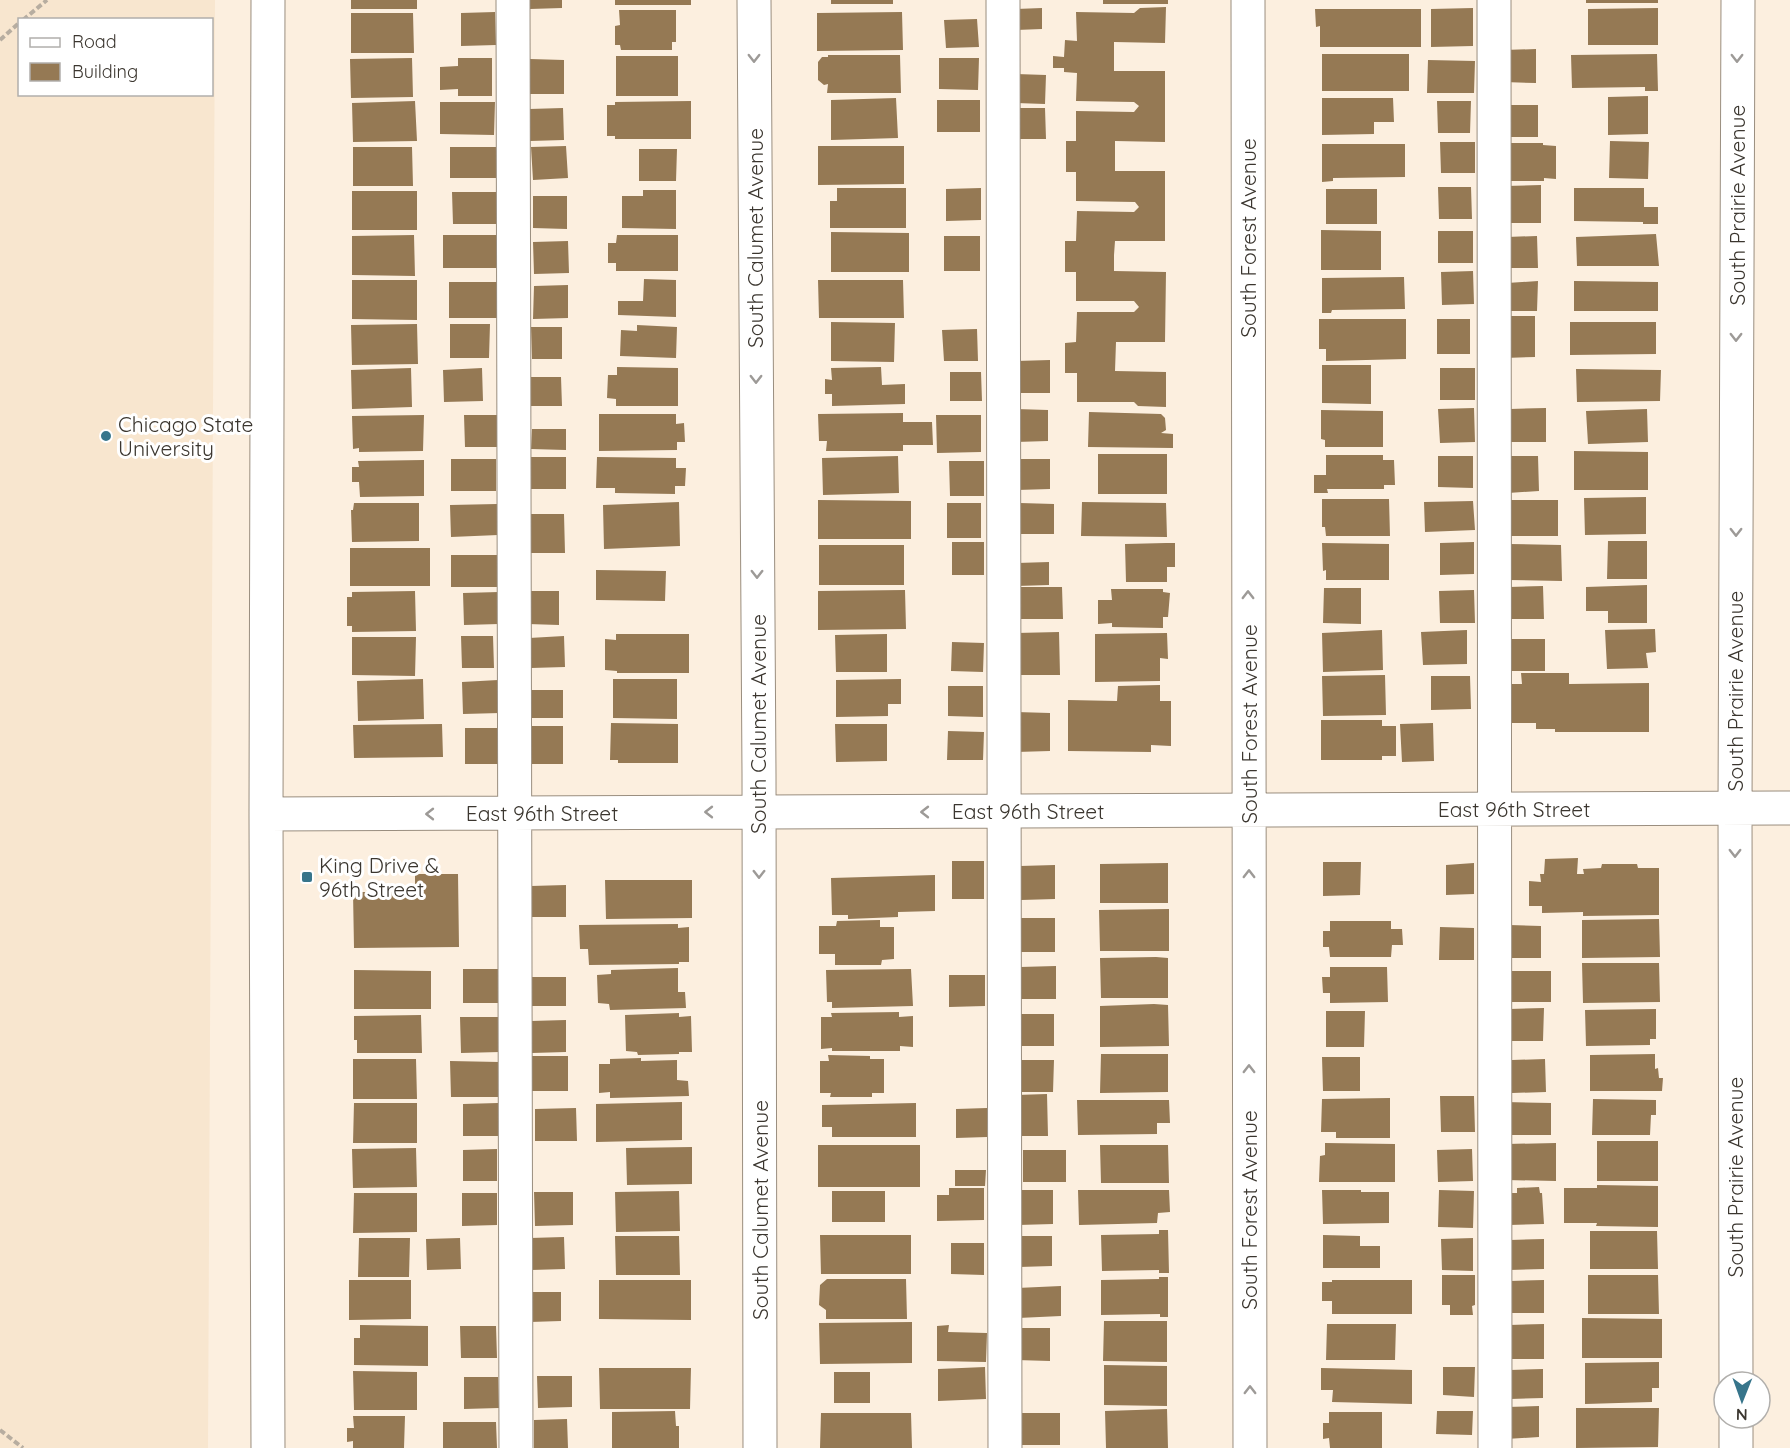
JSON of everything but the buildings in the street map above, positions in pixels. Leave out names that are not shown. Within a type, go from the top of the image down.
[{"type":"street","points":[[268,0],[266,814],[268,1448]]},
{"type":"street","points":[[513,0],[516,1448]]},
{"type":"street","name":"South Calumet Avenue","points":[[754,0],[760,1448]]},
{"type":"street","points":[[1002,0],[1005,1448]]},
{"type":"street","name":"South Forest Avenue","points":[[1248,0],[1250,1448]]},
{"type":"street","points":[[1494,0],[1495,1448]]},
{"type":"street","name":"South Prairie Avenue","points":[[1736,1370],[1735,808],[1738,0]]},
{"type":"street","name":"East 96th Street","points":[[266,814],[1790,808]]},
{"type":"street","points":[[1736,1430],[1736,1448]]},
{"type":"path","points":[[25,18],[47,0]]},
{"type":"path","points":[[0,40],[18,24]]},
{"type":"path","points":[[0,1430],[23,1448]]},
{"type":"shaded area","name":"Chicago State University","points":[[0,0],[215,0],[208,1448],[0,1448]]},
{"type":"place","name":"Chicago State University","points":[[106,436]]},
{"type":"place","name":"King Drive & 96th Street","points":[[307,877]]}]
